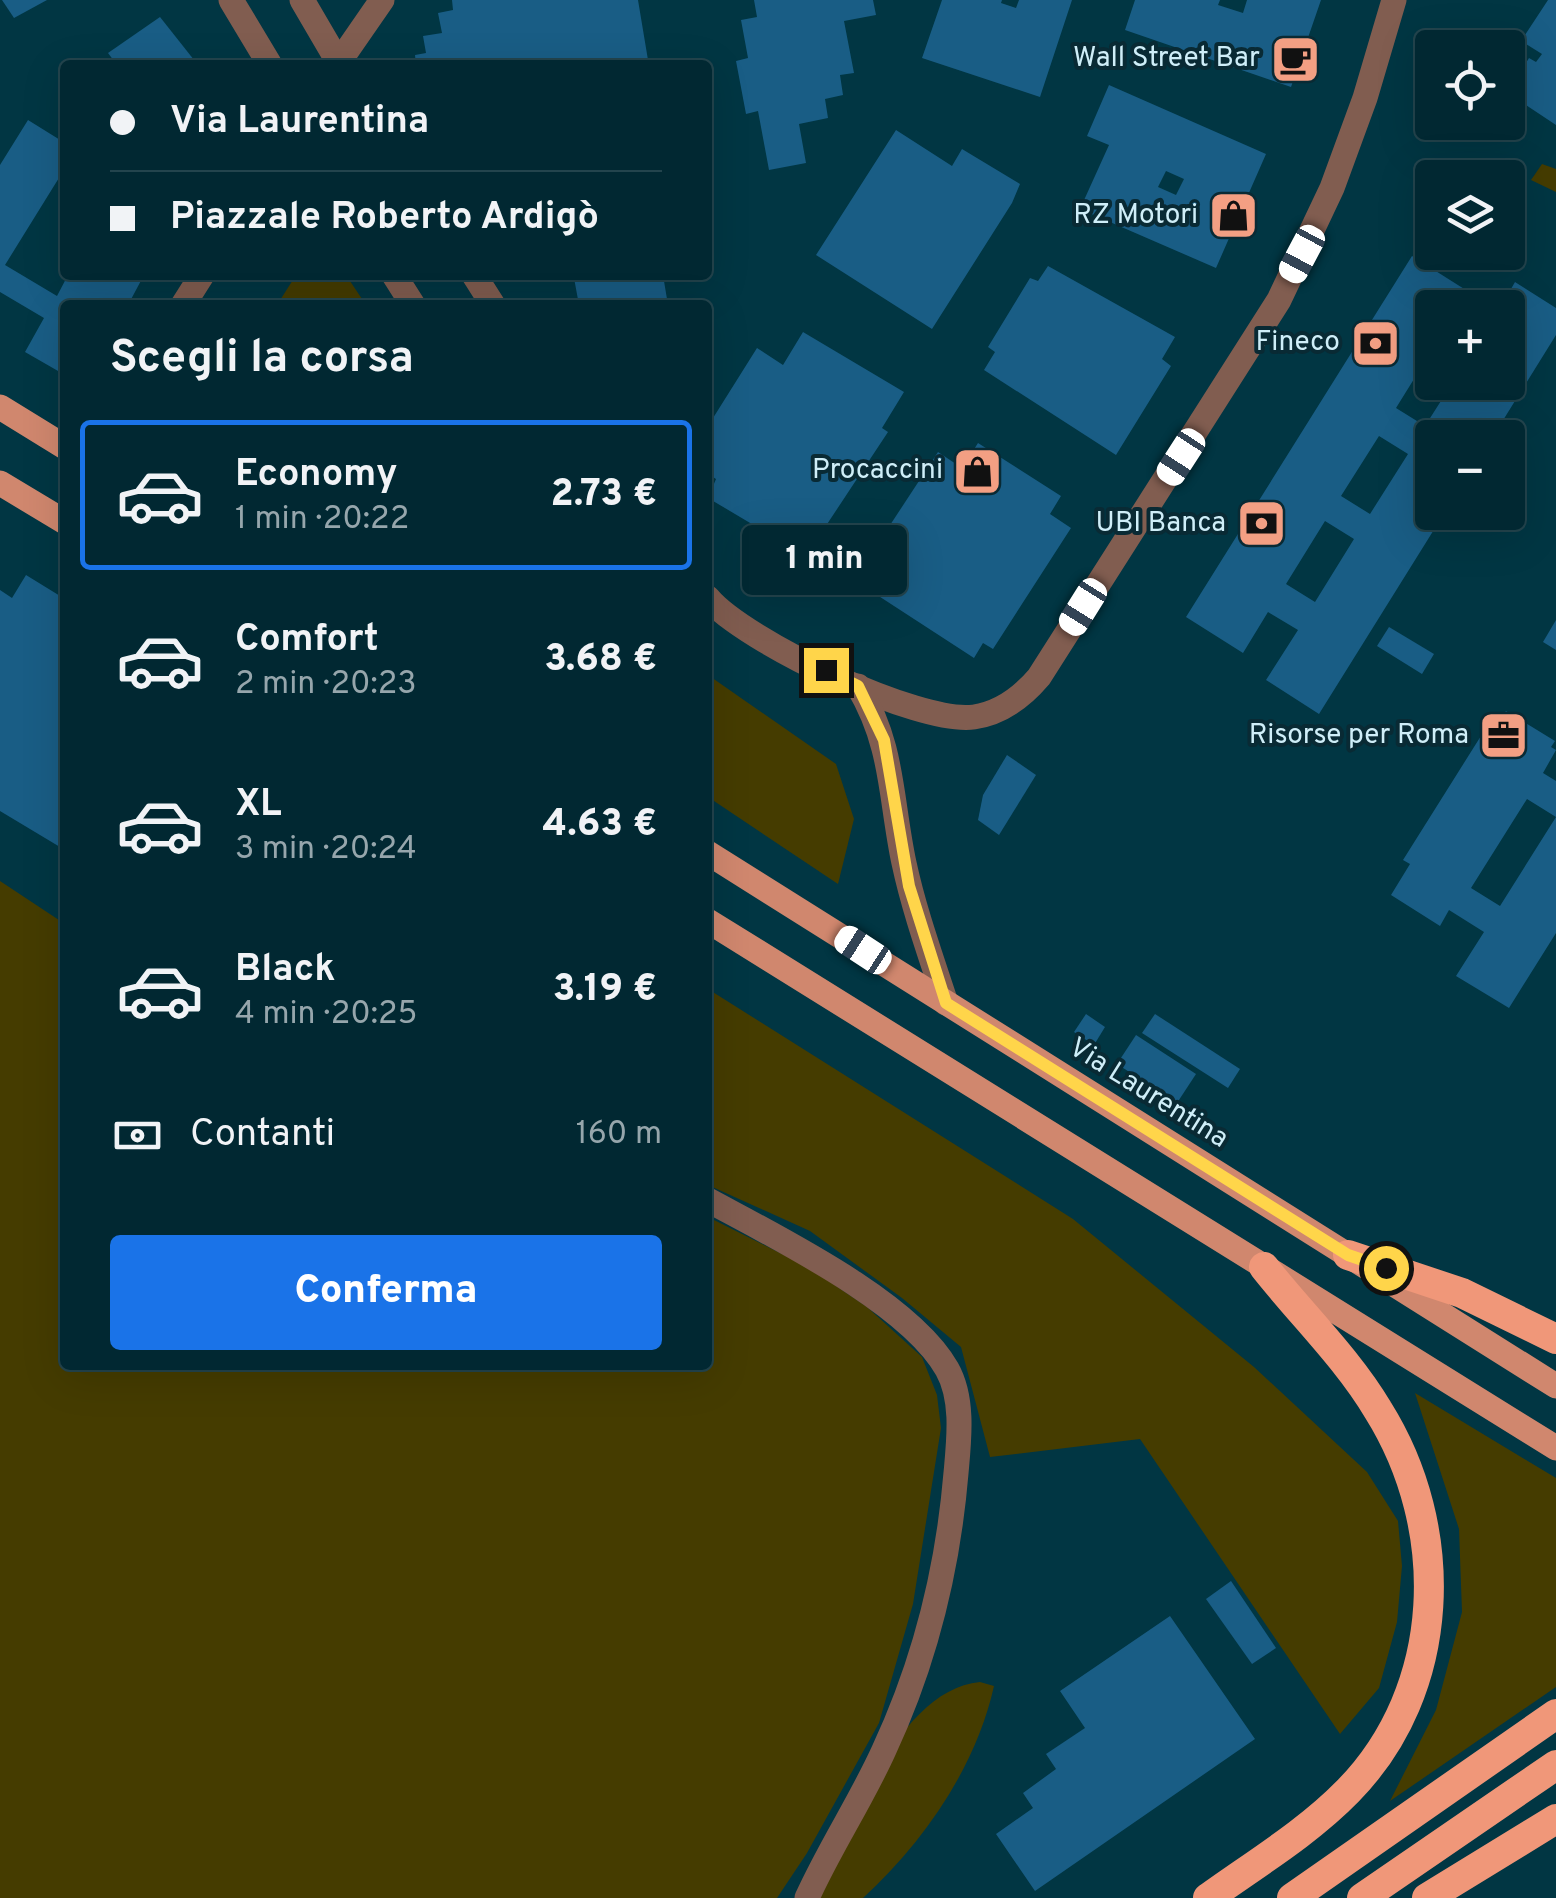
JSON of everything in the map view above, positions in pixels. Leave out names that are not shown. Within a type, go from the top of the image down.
[{"type":"highway","points":[[1348,1255],[1462,1293],[1556,1339]]},
{"type":"highway","points":[[1208,1898],[1318,1818],[1370,1766],[1407,1702],[1418,1669],[1429,1608],[1426,1532],[1414,1485],[1395,1439],[1365,1390],[1264,1266]]},
{"type":"highway","points":[[1292,1898],[1556,1714]]},
{"type":"highway","points":[[1362,1898],[1556,1765]]},
{"type":"highway","points":[[1427,1898],[1556,1819]]},
{"type":"main road","points":[[0,407],[60,443]]},
{"type":"main road","points":[[0,483],[60,519]]},
{"type":"main road","name":"Via Laurentina","points":[[712,856],[1556,1386]]},
{"type":"main road","points":[[712,924],[1556,1448]]},
{"type":"street","points":[[231,0],[267,60]]},
{"type":"street","points":[[302,0],[336,60]]},
{"type":"street","points":[[341,60],[382,0]]},
{"type":"street","points":[[712,603],[783,649],[858,686],[929,714],[964,718],[1001,708],[1017,699],[1039,677],[1279,300],[1332,188],[1394,0]]},
{"type":"street","points":[[858,686],[884,740],[909,886],[946,1003]]},
{"type":"street","points":[[712,1202],[836,1274],[914,1330],[948,1370],[957,1404],[958,1450],[948,1545],[928,1634],[886,1747],[808,1898]]},
{"type":"shaded area","points":[[1542,164],[1556,169],[1556,192],[1531,180]]},
{"type":"shaded area","points":[[293,280],[349,280],[363,300],[280,300]]},
{"type":"shaded area","points":[[712,678],[836,764],[854,819],[838,884],[712,800]]},
{"type":"shaded area","points":[[0,881],[60,921],[60,1370],[712,1370],[712,1219],[808,1267],[867,1307],[922,1357],[937,1395],[941,1428],[913,1604],[879,1723],[807,1853],[777,1898],[0,1898]]},
{"type":"shaded area","points":[[712,992],[1073,1219],[1254,1367],[1367,1472],[1398,1521],[1402,1566],[1397,1622],[1379,1688],[1340,1734],[1140,1439],[990,1457],[961,1347],[810,1231],[712,1187]]},
{"type":"shaded area","points":[[1415,1393],[1556,1478],[1556,1687],[1390,1801],[1436,1710],[1462,1612],[1459,1529]]},
{"type":"shaded area","points":[[980,1682],[994,1686],[986,1716],[961,1774],[927,1828],[863,1898],[815,1898],[860,1803],[900,1736],[924,1710],[951,1691]]},
{"type":"building","points":[[2,0],[47,0],[14,18]]},
{"type":"building","points":[[452,0],[638,0],[648,60],[416,60],[415,55],[426,53],[423,36],[442,33],[438,13],[453,10]]},
{"type":"building","points":[[754,0],[873,0],[876,15],[844,21],[854,73],[840,75],[843,95],[825,99],[828,118],[799,124],[806,163],[769,170],[758,111],[746,114],[736,61],[748,58],[741,20],[757,17]]},
{"type":"building","points":[[942,0],[1002,0],[1001,3],[1016,8],[1019,0],[1072,0],[1040,97],[922,58]]},
{"type":"building","points":[[1135,0],[1220,0],[1218,5],[1243,13],[1247,0],[1321,0],[1291,87],[1125,30]]},
{"type":"building","points":[[1548,0],[1556,0],[1556,125],[1525,104],[1525,65],[1529,58],[1536,62],[1542,54],[1525,43],[1525,35]]},
{"type":"building","points":[[160,17],[194,60],[113,60],[108,53]]},
{"type":"building","points":[[1109,85],[1266,154],[1216,268],[1080,209],[1109,145],[1087,136]],"holes":[[[1166,171],[1184,179],[1176,195],[1158,187]]]},
{"type":"building","points":[[28,120],[60,140],[60,176],[5,265],[57,296],[65,280],[141,280],[131,300],[60,300],[60,372],[25,352],[44,318],[0,292],[0,165]]},
{"type":"building","points":[[896,130],[952,166],[962,149],[1020,184],[1012,203],[932,329],[816,255]]},
{"type":"building","points":[[1412,256],[1415,270],[1434,270],[1466,290],[1415,290],[1415,377],[1396,408],[1415,420],[1415,530],[1434,530],[1319,714],[1266,680],[1298,630],[1268,612],[1243,653],[1186,617]],"holes":[[[1379,436],[1408,454],[1370,514],[1341,496]],[[1325,521],[1354,539],[1315,602],[1286,584]]]},
{"type":"building","points":[[1048,266],[1175,337],[1162,359],[1171,366],[1116,455],[984,370],[995,352],[988,347],[1030,278],[1038,281]]},
{"type":"building","points":[[574,280],[664,280],[667,300],[578,300]]},
{"type":"building","points":[[1515,282],[1556,308],[1556,335],[1525,385],[1525,290],[1510,290]]},
{"type":"building","points":[[803,332],[904,392],[882,428],[888,432],[806,556],[712,500],[716,479],[712,476],[712,420],[757,348],[783,365]]},
{"type":"building","points":[[1442,400],[1516,400],[1503,420],[1429,420]]},
{"type":"building","points":[[978,443],[1061,496],[1050,514],[1071,528],[993,649],[983,643],[974,658],[854,580],[938,452],[962,468]]},
{"type":"building","points":[[26,575],[60,596],[60,847],[0,811],[0,590],[12,598]]},
{"type":"building","points":[[1556,620],[1556,650],[1543,642]]},
{"type":"building","points":[[1389,627],[1434,654],[1422,674],[1377,646]]},
{"type":"building","points":[[1506,711],[1555,741],[1551,747],[1556,750],[1543,773],[1556,781],[1556,817],[1556,933],[1509,1008],[1456,976],[1484,932],[1449,910],[1440,926],[1391,895],[1410,864],[1403,860],[1496,712],[1502,716]],"holes":[[[1527,799],[1556,817],[1500,906],[1471,888]]]},
{"type":"building","points":[[1007,755],[1036,775],[999,835],[978,820],[983,795]]},
{"type":"building","points":[[1086,1014],[1105,1027],[1094,1045],[1074,1032]]},
{"type":"building","points":[[1155,1014],[1240,1069],[1228,1088],[1142,1033]]},
{"type":"building","points":[[1136,1035],[1196,1074],[1177,1103],[1117,1064]]},
{"type":"building","points":[[1231,1581],[1276,1648],[1252,1664],[1206,1599]]},
{"type":"building","points":[[1170,1616],[1255,1739],[1035,1891],[996,1834],[1033,1808],[1023,1793],[1056,1769],[1046,1754],[1085,1728],[1060,1691]]},
{"type":"place","name":"Wall Street Bar","points":[[1295,59]]},
{"type":"place","name":"RZ Motori","points":[[1233,216]]},
{"type":"place","name":"Fineco","points":[[1375,343]]},
{"type":"place","name":"Procaccini","points":[[978,471]]},
{"type":"place","name":"UBI Banca","points":[[1261,524]]},
{"type":"place","name":"Risorse per Roma","points":[[1504,736]]},
{"type":"route","points":[[826,670],[858,686],[884,740],[909,886],[946,1003],[1348,1255],[1386,1268]]}]
